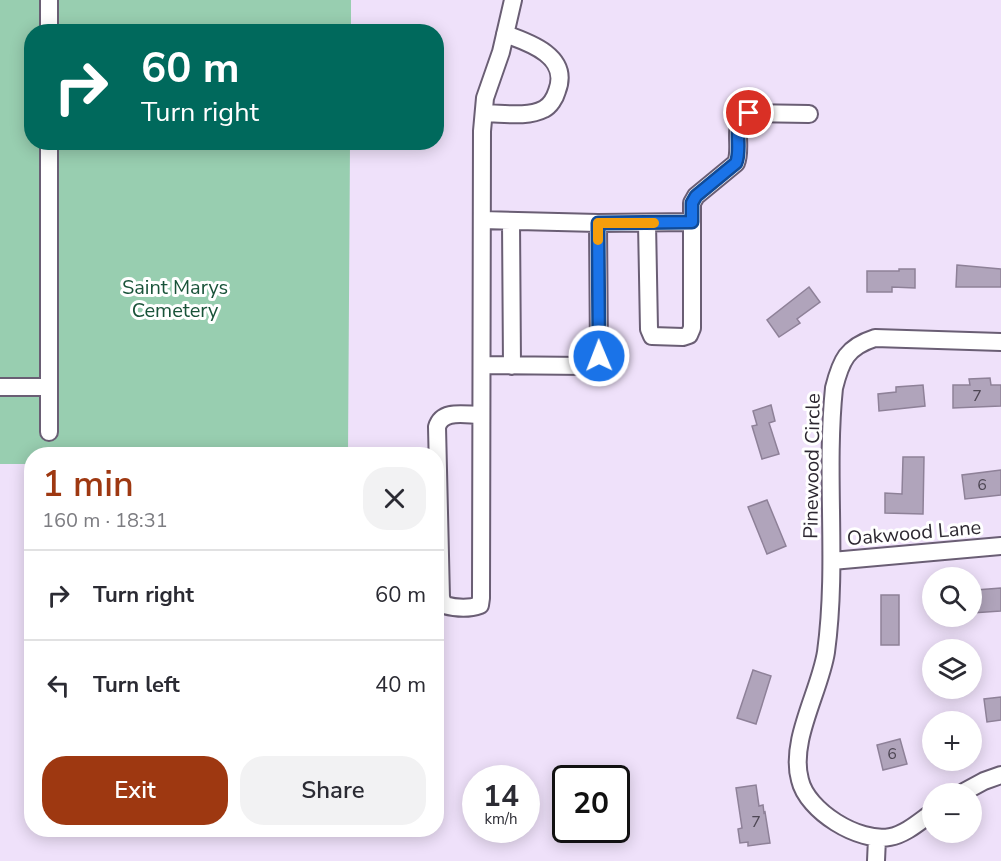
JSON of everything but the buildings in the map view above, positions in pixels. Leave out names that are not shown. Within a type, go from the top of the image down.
[{"type":"street","points":[[49,0],[49,24]]},
{"type":"street","points":[[444,604],[473,607],[480,605],[481,598],[484,98],[506,34],[513,0]]},
{"type":"street","points":[[484,113],[522,114],[545,109],[555,98],[560,84],[560,72],[554,60],[531,43],[506,34]]},
{"type":"street","points":[[646,223],[651,336],[683,337],[689,335],[692,328],[692,203],[696,196],[736,163],[739,157],[739,123],[742,116],[749,113],[809,114]]},
{"type":"street","points":[[49,150],[49,432]]},
{"type":"street","points":[[482,220],[598,223],[692,222]]},
{"type":"street","points":[[511,221],[512,366]]},
{"type":"street","points":[[482,365],[588,366],[596,363],[599,356],[598,223]]},
{"type":"street","name":"Pinewood Circle","points":[[877,838],[852,831],[821,810],[802,789],[798,772],[801,741],[824,664],[832,561],[832,402],[834,388],[840,366],[848,353],[856,346],[875,338],[1001,342]]},
{"type":"street","points":[[0,387],[49,387]]},
{"type":"street","points":[[437,447],[437,427],[444,415],[481,415]]},
{"type":"street","name":"Oakwood Lane","points":[[832,561],[1001,546]]},
{"type":"street","points":[[980,783],[1001,775]]},
{"type":"street","points":[[876,861],[877,838],[900,834],[922,819]]},
{"type":"green space","name":"Saint Marys Cemetery","points":[[0,0],[351,0],[351,24],[24,24],[24,150],[350,150],[348,447],[24,447],[24,464],[0,464]]},
{"type":"slow traffic","points":[[598,240],[598,223],[654,223]]},
{"type":"route","points":[[599,356],[598,223],[692,222],[692,203],[696,196],[736,163],[739,157],[739,123],[742,116],[749,113]]}]
